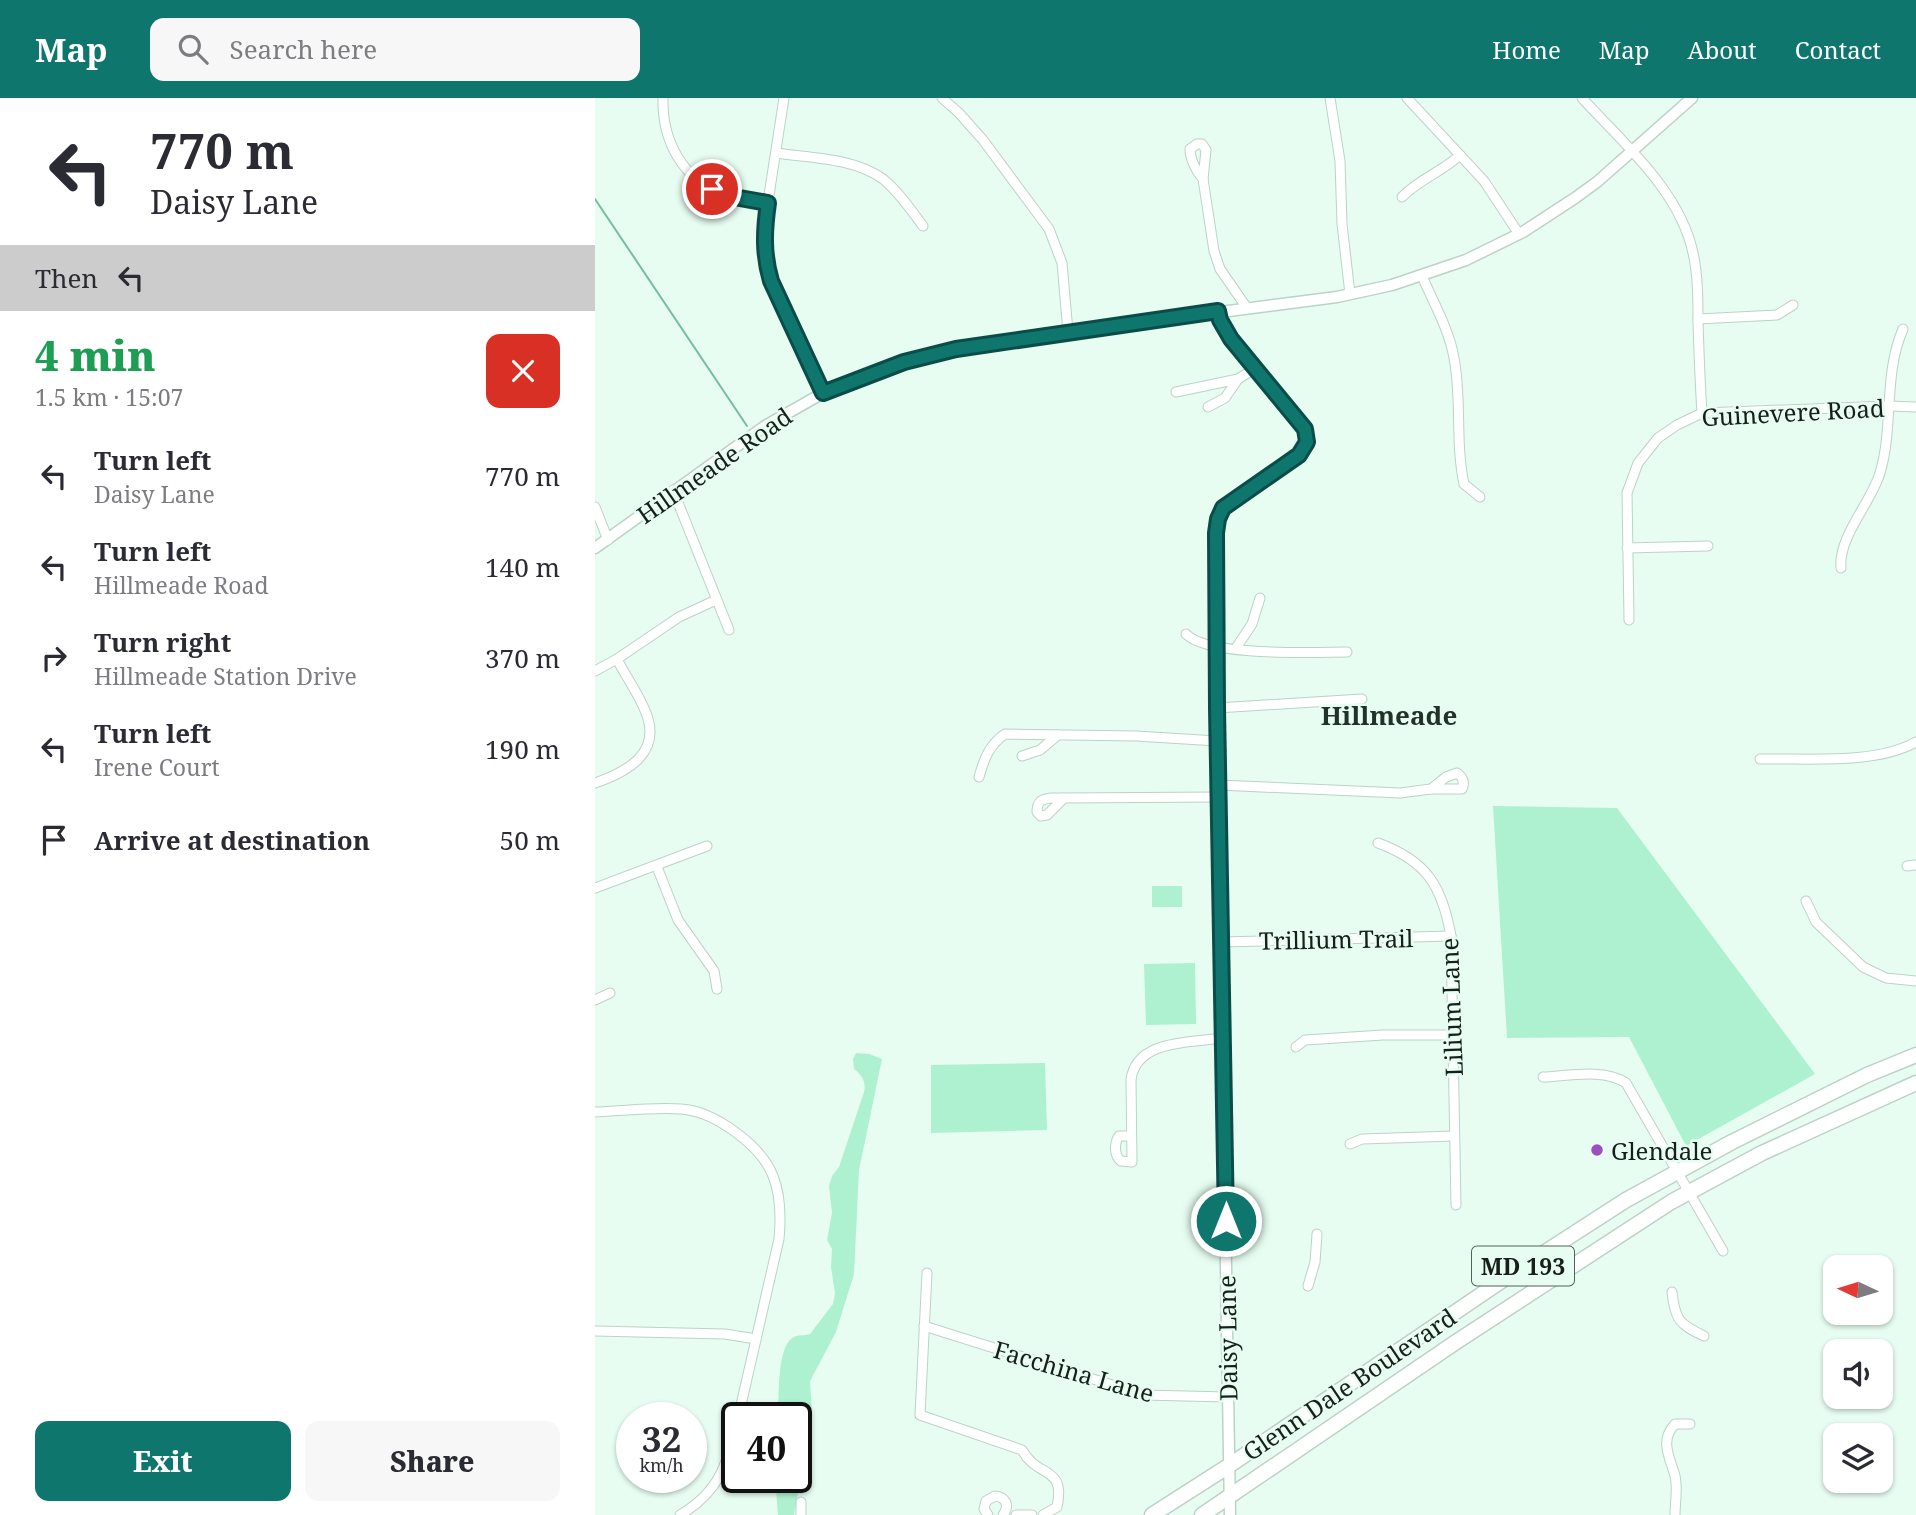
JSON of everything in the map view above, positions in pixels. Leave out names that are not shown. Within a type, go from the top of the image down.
[{"type":"main road","name":"Glenn Dale Boulevard","points":[[1152,1515],[1515,1271],[1626,1200],[1732,1142],[1867,1075],[1916,1055]]},
{"type":"main road","name":"Glenn Dale Boulevard","points":[[1202,1515],[1570,1265],[1690,1192],[1801,1134],[1916,1083]]},
{"type":"street","points":[[663,98],[665,124],[671,146],[692,175],[720,193],[768,203]]},
{"type":"street","points":[[784,98],[764,241],[769,274],[823,393]]},
{"type":"street","points":[[942,98],[983,140],[1049,229],[1062,263],[1068,332]]},
{"type":"street","points":[[1330,98],[1340,160],[1342,225],[1350,294]]},
{"type":"street","points":[[1407,98],[1483,181],[1519,234]]},
{"type":"street","points":[[1582,98],[1666,193],[1687,233],[1694,255],[1703,413]]},
{"type":"street","name":"Hillmeade Road","points":[[595,548],[746,437],[823,393],[876,372],[927,356],[984,344],[1350,294],[1422,276],[1466,260],[1519,234],[1575,198],[1692,98]]},
{"type":"street","points":[[776,153],[850,165],[870,171],[888,183],[923,226]]},
{"type":"street","points":[[1402,197],[1413,186],[1448,166],[1459,155]]},
{"type":"street","points":[[1202,179],[1220,269],[1247,308]]},
{"type":"street","points":[[1422,276],[1454,355],[1458,439],[1464,484],[1480,497]]},
{"type":"street","points":[[1698,319],[1777,315],[1793,304]]},
{"type":"street","name":"Daisy Lane","points":[[1218,311],[1223,328],[1301,423],[1307,435],[1307,442],[1299,455],[1223,508],[1219,515],[1216,545],[1227,1467],[1230,1515]]},
{"type":"street","points":[[1841,568],[1843,549],[1881,470],[1892,359],[1903,329]]},
{"type":"street","points":[[1176,392],[1238,379],[1254,369]]},
{"type":"street","points":[[1208,407],[1225,397],[1238,379]]},
{"type":"street","name":"Guinevere Road","points":[[1629,620],[1627,493],[1638,463],[1664,433],[1703,413],[1916,407]]},
{"type":"street","points":[[673,490],[729,630]]},
{"type":"street","points":[[595,507],[608,540]]},
{"type":"street","points":[[1627,548],[1708,546]]},
{"type":"street","points":[[1236,648],[1252,624],[1260,598]]},
{"type":"street","points":[[595,671],[679,617],[716,600]]},
{"type":"street","points":[[1186,634],[1191,639],[1216,646],[1271,652],[1347,652]]},
{"type":"street","points":[[595,783],[624,772],[637,762],[645,750],[649,734],[647,714],[617,659]]},
{"type":"street","points":[[1217,708],[1362,699]]},
{"type":"street","points":[[979,777],[983,762],[995,741],[1005,734],[1136,736],[1217,741]]},
{"type":"street","points":[[1022,756],[1040,750],[1058,735]]},
{"type":"street","points":[[1034,736],[1032,747],[1040,750]]},
{"type":"street","points":[[1760,759],[1882,755],[1896,752],[1916,742]]},
{"type":"street","points":[[1218,785],[1400,793],[1431,789]]},
{"type":"street","points":[[1064,798],[1219,797]]},
{"type":"street","name":"Lilium Lane","points":[[1378,843],[1399,850],[1424,868],[1439,891],[1451,936],[1457,1205]]},
{"type":"street","points":[[595,888],[657,867],[707,846]]},
{"type":"street","points":[[657,867],[678,920],[714,971],[717,989]]},
{"type":"street","points":[[1806,901],[1816,922],[1863,967],[1887,978],[1916,981]]},
{"type":"street","name":"Trillium Trail","points":[[1221,942],[1451,936]]},
{"type":"street","points":[[595,1000],[610,993]]},
{"type":"street","points":[[1296,1047],[1305,1040],[1383,1035],[1454,1035]]},
{"type":"street","points":[[1131,1136],[1131,1080],[1132,1070],[1138,1060],[1147,1052],[1160,1048],[1222,1038]]},
{"type":"street","points":[[1543,1077],[1596,1074],[1619,1078],[1626,1083],[1723,1251]]},
{"type":"street","points":[[595,1112],[683,1109],[715,1118],[746,1139],[773,1174],[781,1212],[779,1240],[742,1402]]},
{"type":"street","points":[[1350,1144],[1362,1139],[1454,1136]]},
{"type":"street","points":[[1308,1286],[1315,1262],[1317,1234]]},
{"type":"street","points":[[927,1273],[920,1415],[1022,1450],[1028,1461],[1054,1477],[1058,1483],[1060,1490],[1057,1507],[1048,1514]]},
{"type":"street","points":[[1672,1292],[1676,1318],[1684,1326],[1705,1336]]},
{"type":"street","name":"Facchina Lane","points":[[924,1326],[1144,1395],[1227,1397]]},
{"type":"street","points":[[595,1331],[725,1334],[756,1339]]},
{"type":"street","points":[[1675,1515],[1675,1476],[1666,1439],[1675,1424],[1690,1424]]},
{"type":"street","points":[[680,1515],[694,1507],[713,1488],[721,1474]]},
{"type":"street","points":[[988,1515],[984,1509],[986,1501],[995,1496],[1005,1500],[1007,1507],[1004,1515]]},
{"type":"street","points":[[801,1502],[801,1515]]},
{"type":"street","points":[[1016,1515],[1032,1515]]},
{"type":"green space","points":[[1493,806],[1617,808],[1815,1074],[1686,1146],[1629,1037],[1507,1038]]},
{"type":"green space","points":[[1152,886],[1182,886],[1182,907],[1152,907]]},
{"type":"green space","points":[[1195,963],[1196,1024],[1146,1025],[1144,964]]},
{"type":"green space","points":[[856,1053],[882,1059],[859,1170],[854,1274],[836,1332],[810,1381],[811,1402],[779,1402],[781,1365],[786,1346],[797,1336],[810,1334],[833,1304],[835,1293],[831,1267],[832,1249],[827,1240],[832,1213],[829,1186],[839,1167],[865,1085],[860,1074],[854,1069],[853,1059]]},
{"type":"green space","points":[[1045,1063],[1047,1130],[931,1133],[931,1065]]},
{"type":"green space","points":[[776,1493],[798,1493],[794,1515],[778,1515]]},
{"type":"waterway","points":[[595,199],[747,426]]},
{"type":"place","name":"Glendale","points":[[1597,1150]]},
{"type":"district","name":"Hillmeade","points":[[1389,715]]},
{"type":"route","points":[[712,189],[734,197],[768,203],[764,241],[765,259],[771,281],[823,393],[904,362],[956,349],[1218,311],[1223,328],[1231,339],[1305,429],[1307,442],[1299,455],[1223,508],[1216,533],[1226,1221]]}]
